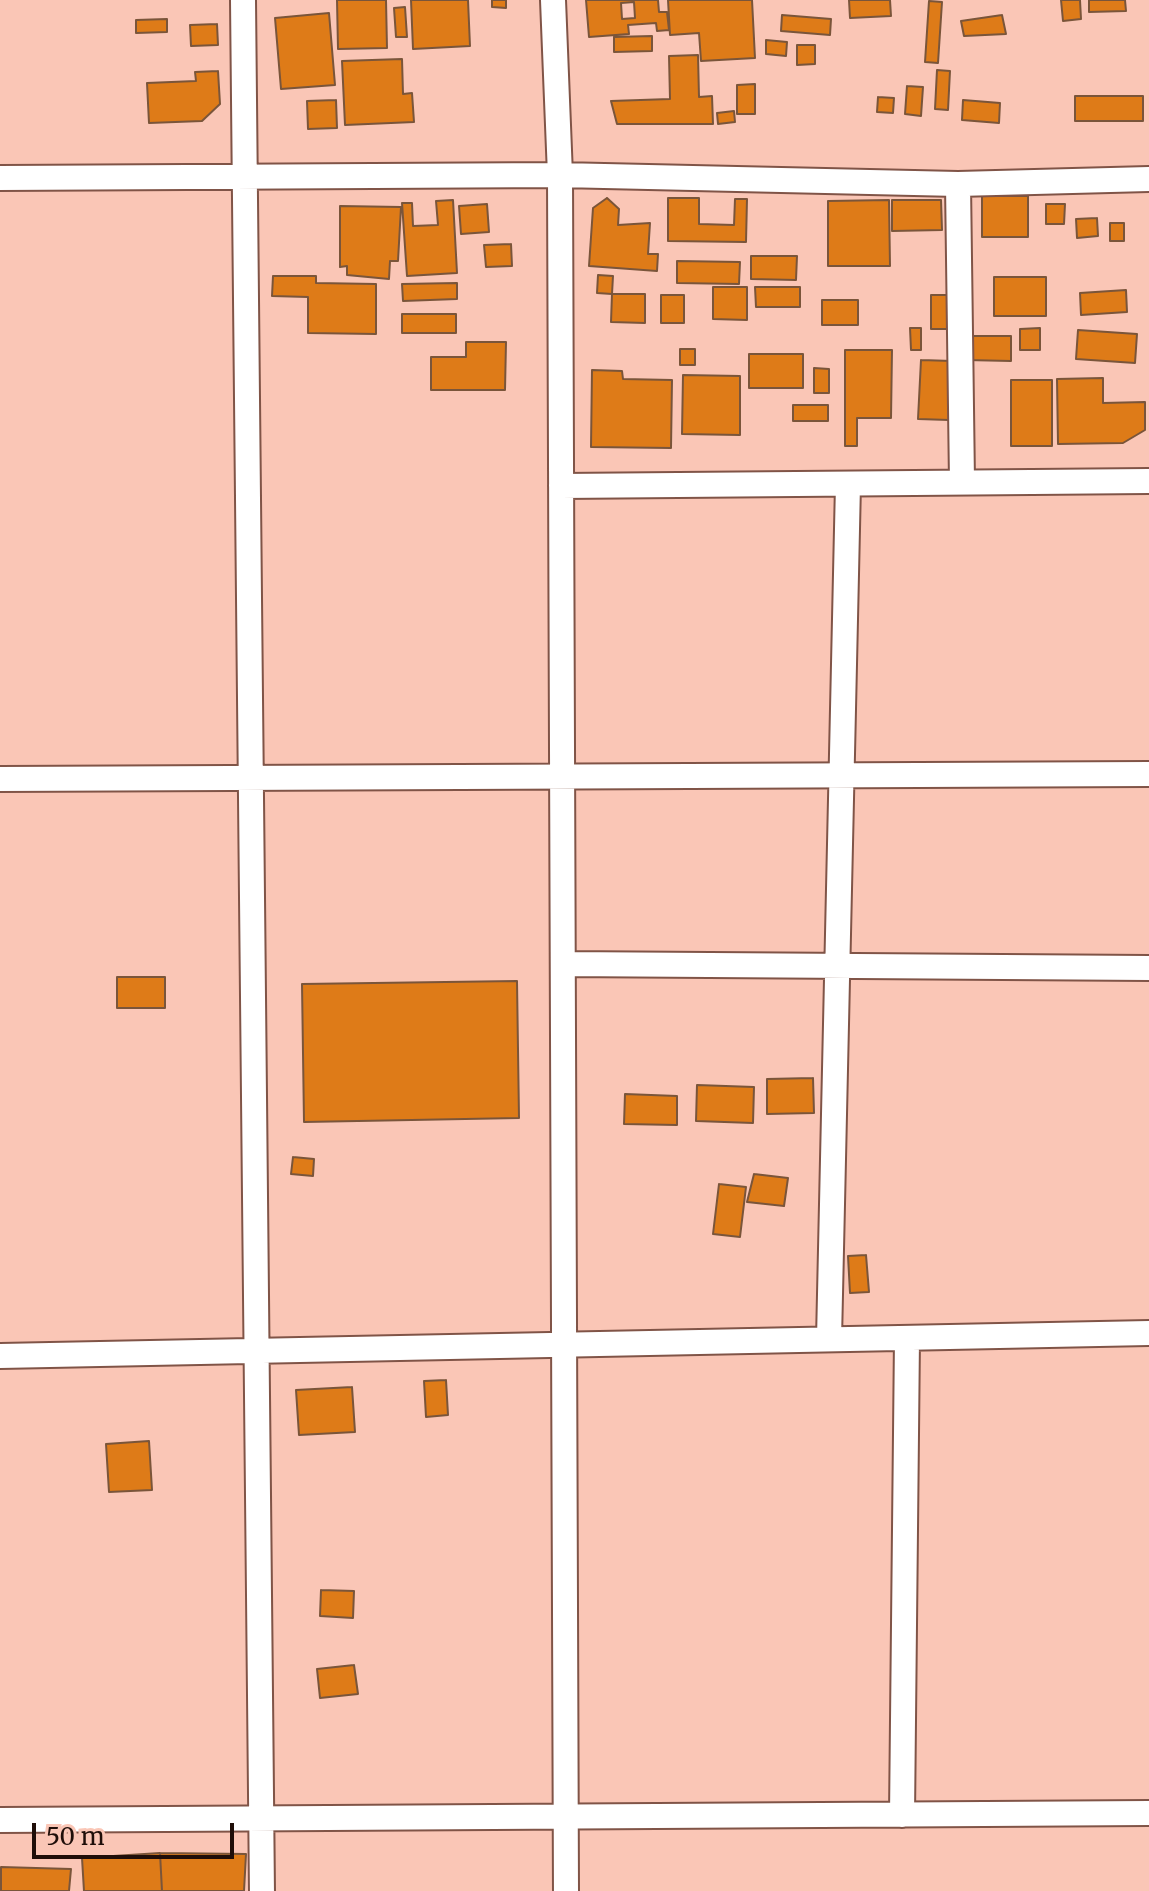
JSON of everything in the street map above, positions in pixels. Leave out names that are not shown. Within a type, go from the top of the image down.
[{"type":"street","points":[[243,0],[262,1891]]},
{"type":"street","points":[[553,0],[560,175],[566,1891]]},
{"type":"street","points":[[0,178],[560,175],[958,184],[1149,179]]},
{"type":"street","points":[[958,184],[962,482]]},
{"type":"street","points":[[561,486],[1149,481]]},
{"type":"street","points":[[829,1339],[848,484]]},
{"type":"street","points":[[0,779],[1149,774]]},
{"type":"street","points":[[563,964],[1149,968]]},
{"type":"street","points":[[0,1356],[1149,1333]]},
{"type":"street","points":[[902,1815],[907,1338]]},
{"type":"street","points":[[0,1820],[1149,1813]]},
{"type":"building","points":[[337,0],[386,0],[387,48],[338,49]]},
{"type":"building","points":[[411,0],[468,0],[470,46],[413,49]]},
{"type":"building","points":[[492,0],[506,0],[506,8],[492,7]]},
{"type":"building","points":[[586,0],[658,0],[659,12],[667,12],[669,30],[657,31],[656,23],[628,25],[629,34],[589,37]]},
{"type":"building","points":[[668,0],[752,0],[755,58],[701,61],[699,33],[670,35]]},
{"type":"building","points":[[849,0],[890,0],[891,16],[850,18]]},
{"type":"building","points":[[1061,0],[1080,0],[1081,19],[1063,21]]},
{"type":"building","points":[[1089,0],[1125,0],[1126,11],[1089,12]]},
{"type":"building","points":[[929,1],[942,2],[938,63],[925,62]]},
{"type":"building","points":[[634,2],[635,18],[622,19],[621,3]]},
{"type":"building","points":[[405,7],[407,37],[396,37],[394,8]]},
{"type":"building","points":[[329,13],[335,85],[281,89],[275,18]]},
{"type":"building","points":[[782,15],[831,19],[830,35],[781,31]]},
{"type":"building","points":[[1002,15],[1006,34],[964,36],[961,21]]},
{"type":"building","points":[[167,19],[167,32],[136,33],[136,20]]},
{"type":"building","points":[[217,24],[218,45],[191,46],[190,25]]},
{"type":"building","points":[[652,36],[652,51],[614,52],[614,37]]},
{"type":"building","points":[[766,40],[787,42],[786,56],[766,54]]},
{"type":"building","points":[[797,45],[815,45],[815,64],[797,65]]},
{"type":"building","points":[[698,55],[699,97],[712,96],[713,124],[617,124],[611,101],[670,99],[669,56]]},
{"type":"building","points":[[402,59],[403,94],[412,93],[414,122],[345,125],[342,61]]},
{"type":"building","points":[[937,70],[950,71],[948,110],[935,109]]},
{"type":"building","points":[[218,71],[220,104],[202,121],[149,123],[147,83],[196,81],[195,72]]},
{"type":"building","points":[[755,84],[755,114],[737,114],[737,85]]},
{"type":"building","points":[[907,86],[923,87],[921,116],[905,114]]},
{"type":"building","points":[[1075,96],[1143,96],[1143,121],[1075,121]]},
{"type":"building","points":[[878,97],[894,98],[893,113],[877,112]]},
{"type":"building","points":[[336,100],[337,128],[308,129],[307,101]]},
{"type":"building","points":[[963,100],[1000,103],[999,123],[962,120]]},
{"type":"building","points":[[734,111],[735,122],[718,124],[717,113]]},
{"type":"building","points":[[982,196],[1028,196],[1028,237],[982,237]]},
{"type":"building","points":[[607,198],[619,209],[618,225],[650,223],[648,254],[658,254],[657,271],[589,266],[593,208]]},
{"type":"building","points":[[668,198],[699,198],[699,224],[734,225],[735,199],[747,199],[746,242],[668,241]]},
{"type":"building","points":[[453,200],[457,273],[407,276],[402,203],[412,203],[413,226],[438,225],[436,201]]},
{"type":"building","points":[[889,200],[890,266],[828,266],[828,201]]},
{"type":"building","points":[[892,200],[941,200],[942,230],[892,231]]},
{"type":"building","points":[[487,204],[489,232],[461,234],[459,206]]},
{"type":"building","points":[[1046,204],[1065,204],[1064,224],[1046,224]]},
{"type":"building","points":[[340,206],[401,207],[398,261],[390,261],[389,279],[347,275],[347,266],[340,267]]},
{"type":"building","points":[[1097,218],[1098,236],[1077,238],[1076,219]]},
{"type":"building","points":[[1110,223],[1124,223],[1124,241],[1110,241]]},
{"type":"building","points":[[511,244],[512,266],[486,267],[484,245]]},
{"type":"building","points":[[751,256],[797,256],[796,280],[751,279]]},
{"type":"building","points":[[677,261],[740,262],[739,284],[677,283]]},
{"type":"building","points":[[598,275],[613,276],[612,294],[597,293]]},
{"type":"building","points":[[273,276],[316,276],[316,283],[376,284],[376,334],[308,333],[308,297],[272,296]]},
{"type":"building","points":[[994,277],[1046,277],[1046,316],[994,316]]},
{"type":"building","points":[[457,283],[457,299],[403,301],[402,284]]},
{"type":"building","points":[[713,287],[747,287],[747,320],[713,319]]},
{"type":"building","points":[[755,287],[800,287],[800,307],[756,307]]},
{"type":"building","points":[[1126,290],[1127,312],[1081,315],[1080,293]]},
{"type":"building","points":[[612,294],[645,294],[645,323],[611,322]]},
{"type":"building","points":[[661,295],[684,295],[684,323],[661,323]]},
{"type":"building","points":[[931,295],[950,295],[951,329],[931,329]]},
{"type":"building","points":[[822,300],[858,300],[858,325],[822,325]]},
{"type":"building","points":[[402,314],[456,314],[456,333],[402,333]]},
{"type":"building","points":[[910,328],[921,328],[921,350],[911,350]]},
{"type":"building","points":[[1040,328],[1040,350],[1020,350],[1020,329]]},
{"type":"building","points":[[1078,330],[1137,334],[1135,363],[1076,359]]},
{"type":"building","points":[[965,336],[1011,336],[1011,361],[966,360]]},
{"type":"building","points":[[466,342],[506,342],[505,390],[431,390],[431,357],[466,357]]},
{"type":"building","points":[[680,349],[695,349],[695,365],[680,365]]},
{"type":"building","points":[[845,350],[892,350],[891,418],[857,418],[857,446],[845,446]]},
{"type":"building","points":[[749,354],[803,354],[803,388],[749,388]]},
{"type":"building","points":[[921,360],[952,361],[949,420],[918,419]]},
{"type":"building","points":[[814,368],[829,369],[829,393],[814,393]]},
{"type":"building","points":[[592,370],[622,371],[623,379],[672,380],[671,448],[591,447]]},
{"type":"building","points":[[683,375],[740,376],[740,435],[682,434]]},
{"type":"building","points":[[1103,378],[1103,403],[1145,402],[1145,430],[1123,443],[1058,444],[1057,379]]},
{"type":"building","points":[[1011,380],[1052,380],[1052,446],[1011,446]]},
{"type":"building","points":[[793,405],[828,405],[828,421],[793,421]]},
{"type":"building","points":[[117,977],[165,977],[165,1008],[117,1008]]},
{"type":"building","points":[[517,981],[519,1118],[304,1122],[302,984]]},
{"type":"building","points":[[813,1078],[814,1113],[767,1114],[767,1079]]},
{"type":"building","points":[[697,1085],[754,1087],[753,1123],[696,1121]]},
{"type":"building","points":[[625,1094],[677,1096],[677,1125],[624,1124]]},
{"type":"building","points":[[293,1157],[314,1159],[313,1176],[291,1174]]},
{"type":"building","points":[[754,1174],[788,1178],[784,1206],[747,1202]]},
{"type":"building","points":[[719,1184],[746,1187],[740,1237],[713,1234]]},
{"type":"building","points":[[866,1255],[869,1292],[850,1293],[848,1256]]},
{"type":"building","points":[[446,1380],[448,1415],[426,1417],[424,1381]]},
{"type":"building","points":[[352,1387],[355,1432],[299,1435],[296,1390]]},
{"type":"building","points":[[149,1441],[152,1490],[109,1492],[106,1444]]},
{"type":"building","points":[[321,1590],[354,1591],[353,1618],[320,1616]]},
{"type":"building","points":[[354,1665],[358,1694],[320,1698],[317,1669]]},
{"type":"building","points":[[160,1853],[246,1854],[244,1891],[162,1891]]},
{"type":"building","points":[[160,1853],[162,1891],[84,1891],[82,1858]]},
{"type":"building","points":[[1,1867],[71,1869],[69,1891],[1,1891]]}]
